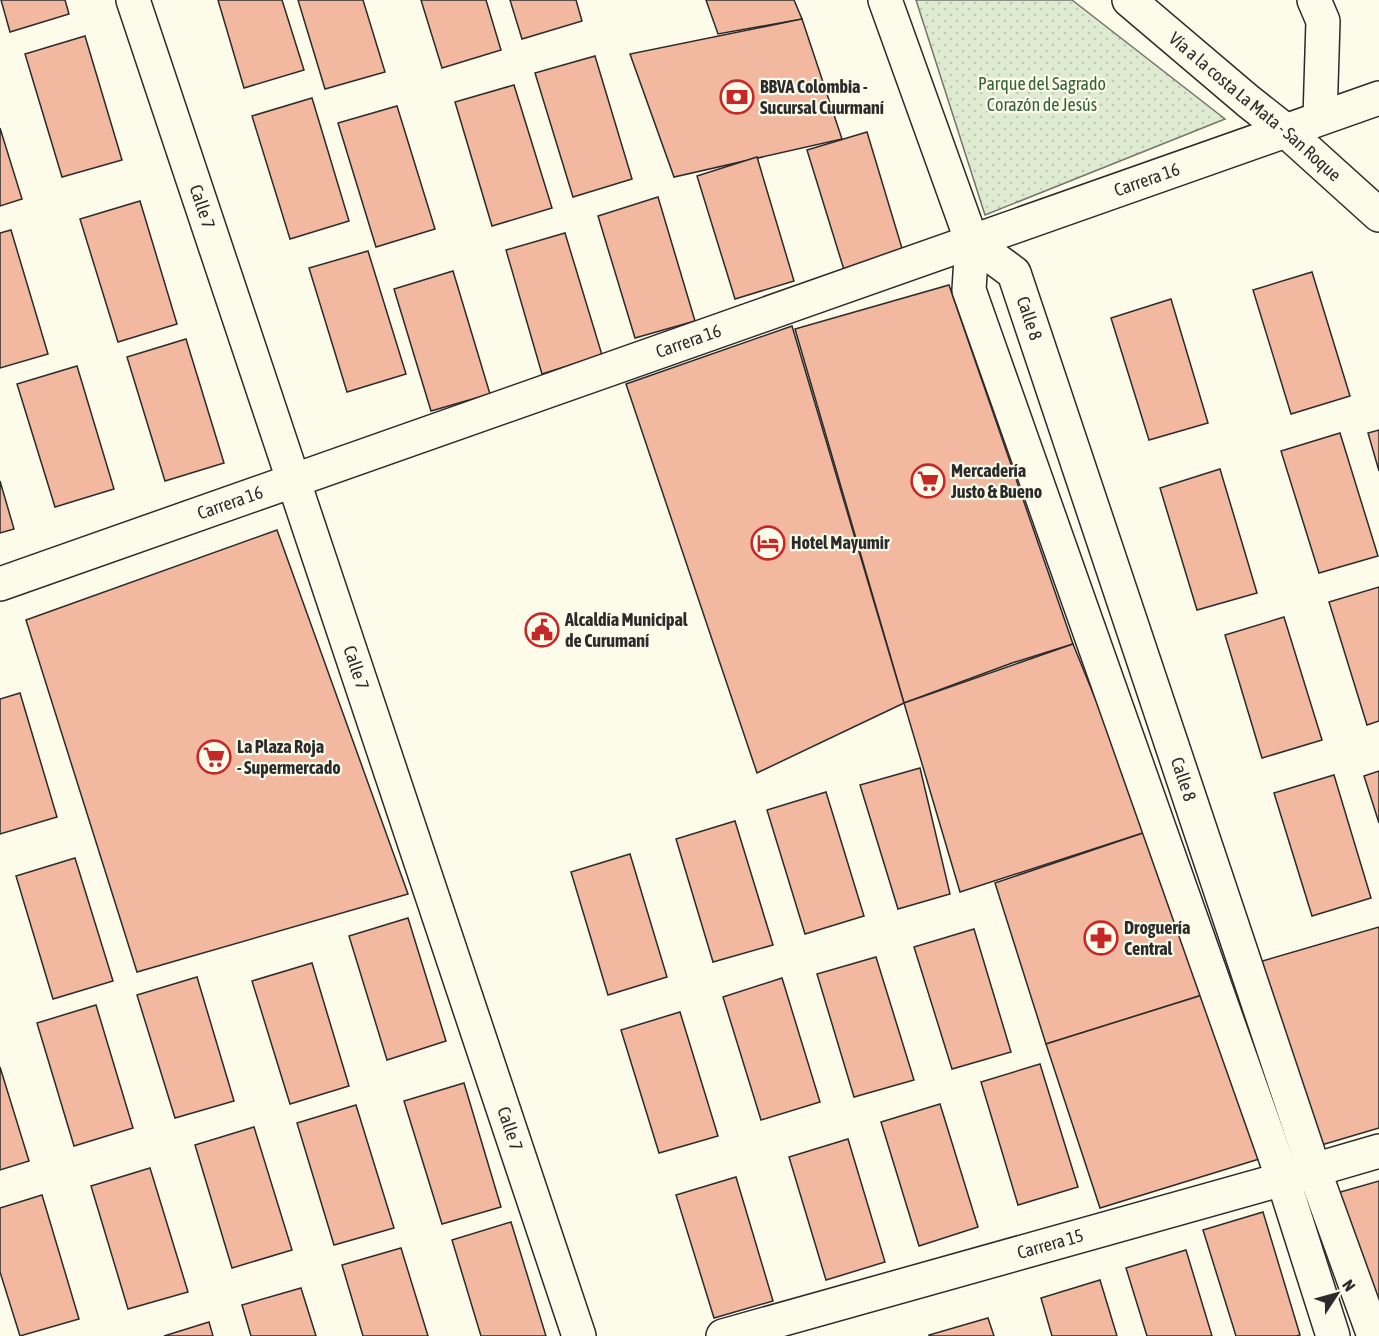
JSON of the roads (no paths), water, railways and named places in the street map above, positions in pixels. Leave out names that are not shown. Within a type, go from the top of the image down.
[{"type":"main road","name":"Calle 7","points":[[133,0],[579,1336]]},
{"type":"main road","points":[[885,0],[972,242],[969,290],[1283,1179],[1333,1336]]},
{"type":"main road","name":"Vía a la costa La Mata - San Roque","points":[[1129,0],[1286,131],[1379,215]]},
{"type":"main road","points":[[1314,0],[1323,21],[1320,118]]},
{"type":"main road","name":"Carrera 16","points":[[0,585],[1379,98]]},
{"type":"main road","name":"Calle 8","points":[[972,242],[1014,273],[1314,1170],[1374,1336]]},
{"type":"main road","name":"Carrera 15","points":[[723,1336],[1379,1151]]},
{"type":"place","name":"BBVA Colombia - Sucursal Cuurmaní","points":[[737,97]]},
{"type":"place","name":"Mercadería Justo & Bueno","points":[[928,481]]},
{"type":"place","name":"Hotel Mayumir","points":[[768,543]]},
{"type":"place","name":"Alcaldía Municipal de Curumaní","points":[[542,630]]},
{"type":"place","name":"La Plaza Roja - Supermercado","points":[[214,757]]},
{"type":"place","name":"Droguería Central","points":[[1101,938]]},
{"type":"park label","name":"Parque del Sagrado Corazón de Jesús","points":[[1042,94]]}]
